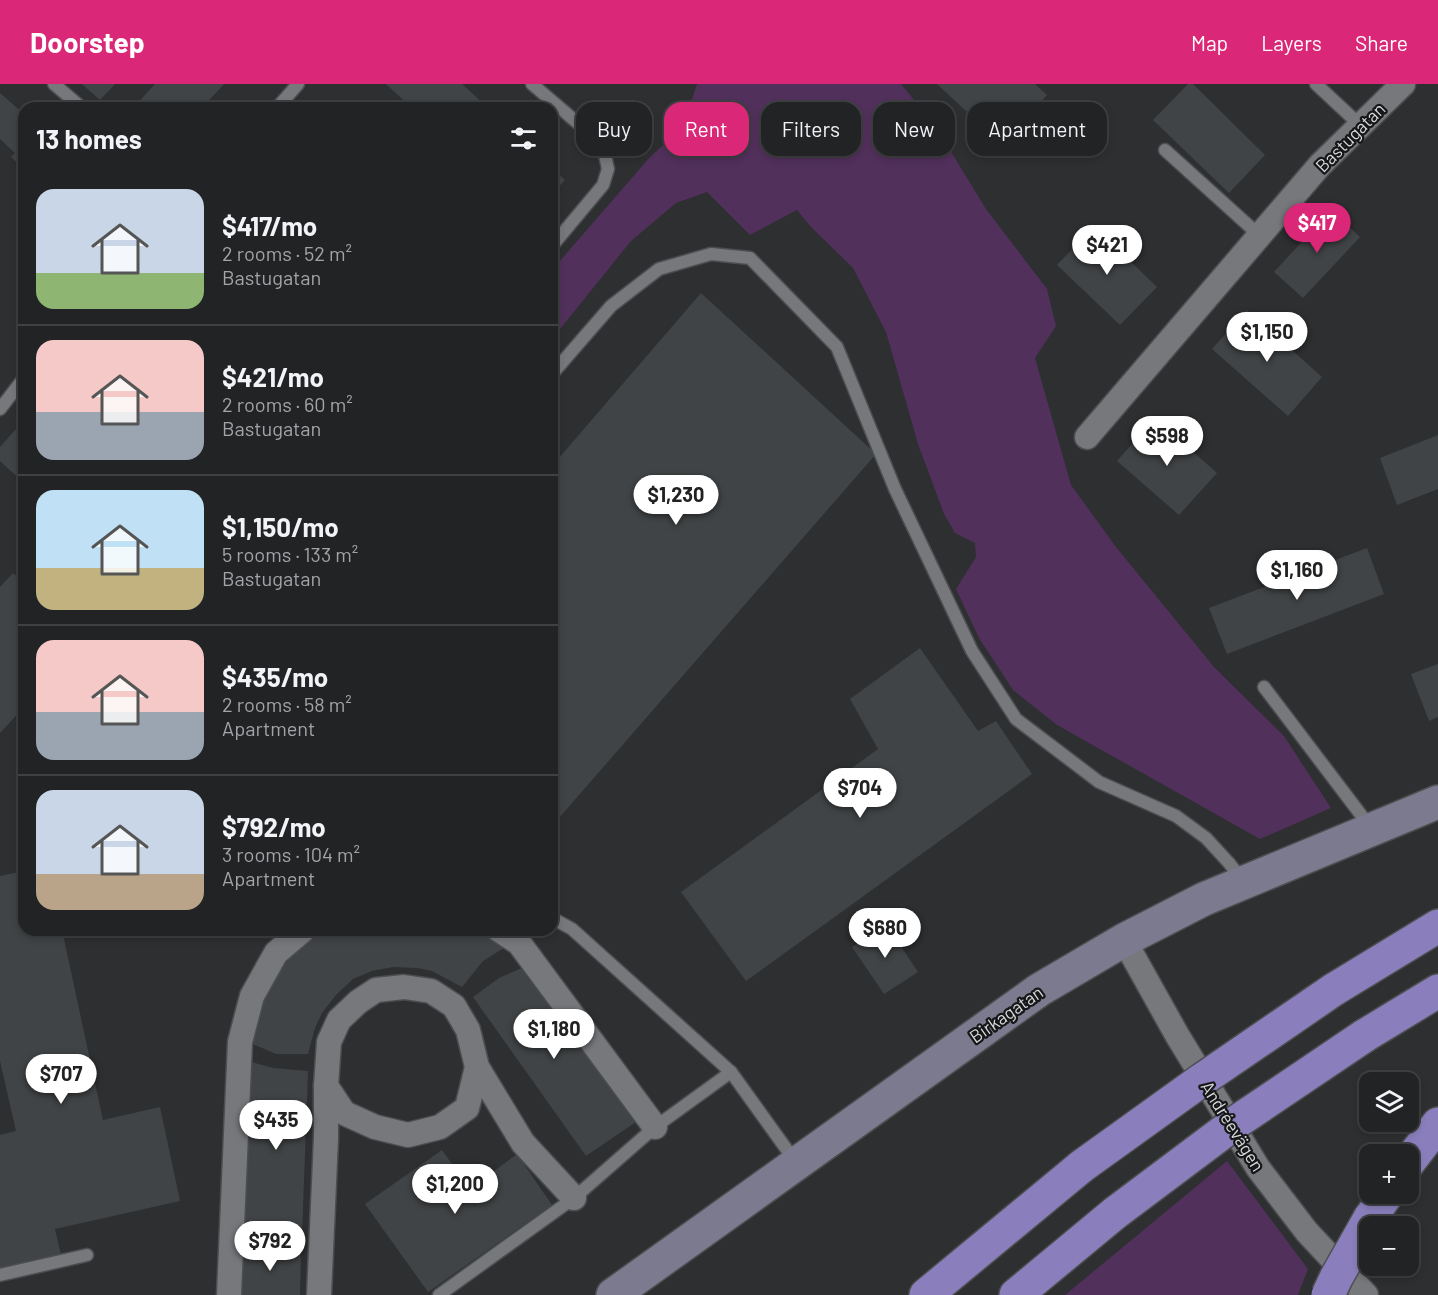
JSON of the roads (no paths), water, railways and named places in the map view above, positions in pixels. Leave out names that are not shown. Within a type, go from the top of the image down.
[{"type":"highway","points":[[926,1295],[1082,1166],[1333,990],[1438,926]]},
{"type":"highway","points":[[1016,1295],[1114,1213],[1235,1123],[1364,1036],[1438,991]]},
{"type":"highway","points":[[1419,1149],[1438,1124]]},
{"type":"highway","points":[[1328,1295],[1378,1206]]},
{"type":"street","name":"Bastugatan","points":[[1087,437],[1320,165],[1403,84]]},
{"type":"street","name":"Birkagatan","points":[[613,1295],[1039,990],[1124,940],[1204,899],[1438,802]]},
{"type":"street","points":[[229,1295],[240,1042],[252,996],[276,953],[296,936]]},
{"type":"street","points":[[508,936],[519,943],[655,1127]]},
{"type":"street","name":"Andréevägen","points":[[1124,940],[1177,1035],[1258,1168],[1308,1232],[1366,1295]]},
{"type":"street","points":[[319,1295],[329,1042],[339,1020],[358,1002],[376,990],[404,987],[431,991],[454,1006],[468,1030],[477,1067],[523,1143],[574,1198]]},
{"type":"street","points":[[326,1086],[344,1113],[375,1127],[408,1135],[441,1127],[467,1108],[477,1067]]},
{"type":"lane","points":[[54,84],[75,102]]},
{"type":"lane","points":[[282,102],[298,84]]},
{"type":"lane","points":[[532,84],[553,102]]},
{"type":"lane","points":[[1316,84],[1361,126]]},
{"type":"lane","points":[[558,106],[587,131],[604,150],[608,169],[603,184],[558,239]]},
{"type":"lane","points":[[1165,150],[1259,235]]},
{"type":"lane","points":[[558,367],[611,306],[659,268],[711,254],[750,258],[837,346],[895,489],[972,651],[1016,719],[1099,782],[1176,816],[1206,838],[1244,882]]},
{"type":"lane","points":[[0,409],[18,386]]},
{"type":"lane","points":[[1264,687],[1372,829]]},
{"type":"lane","points":[[558,921],[572,929],[731,1072],[796,1162]]},
{"type":"lane","points":[[439,1295],[574,1198],[655,1127],[731,1072]]},
{"type":"lane","points":[[0,1275],[87,1255]]}]
